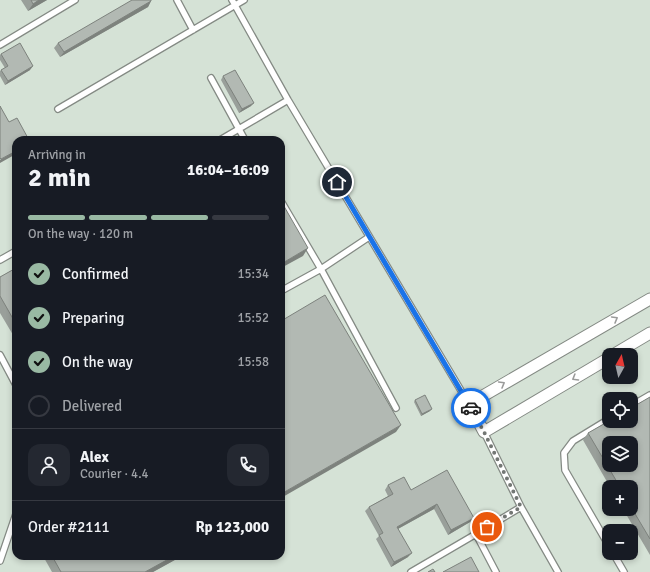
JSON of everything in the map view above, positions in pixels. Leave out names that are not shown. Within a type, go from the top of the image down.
[{"type":"street","points":[[602,362],[484,432],[469,404],[650,299]]},
{"type":"street","points":[[625,348],[650,333]]},
{"type":"lane","points":[[0,45],[75,0]]},
{"type":"lane","points":[[177,0],[192,30]]},
{"type":"lane","points":[[58,109],[192,30],[233,3],[244,0]]},
{"type":"lane","points":[[233,3],[288,100],[469,404]]},
{"type":"lane","points":[[211,78],[243,136]]},
{"type":"lane","points":[[228,136],[288,100]]},
{"type":"lane","points":[[285,209],[320,268],[396,408]]},
{"type":"lane","points":[[285,289],[369,237]]},
{"type":"lane","points":[[0,260],[12,253]]},
{"type":"lane","points":[[0,355],[12,378]]},
{"type":"lane","points":[[638,402],[650,395]]},
{"type":"lane","points":[[602,423],[573,441],[564,453],[565,470],[602,534]]},
{"type":"lane","points":[[484,432],[521,507],[558,572]]},
{"type":"lane","points":[[411,572],[521,507]]},
{"type":"lane","points":[[0,561],[12,526]]},
{"type":"lane","points":[[476,534],[496,572]]},
{"type":"lane","points":[[617,560],[624,572]]},
{"type":"shaded area","points":[[0,0],[650,0],[650,572],[0,572]]},
{"type":"building","points":[[31,0],[39,0],[33,4]]},
{"type":"building","points":[[132,0],[151,1],[64,52],[58,43]]},
{"type":"building","points":[[20,43],[33,66],[8,81],[1,70],[8,66],[1,54]]},
{"type":"building","points":[[235,70],[254,103],[242,109],[223,76]]},
{"type":"building","points":[[0,106],[9,122],[17,118],[27,136],[12,136],[12,153],[1,159]]},
{"type":"building","points":[[285,208],[308,248],[285,262]]},
{"type":"building","points":[[12,270],[12,317],[0,296],[0,277]]},
{"type":"building","points":[[325,295],[401,425],[285,492],[285,319]]},
{"type":"building","points":[[425,395],[432,409],[422,414],[415,400]]},
{"type":"building","points":[[650,397],[650,539],[636,516],[638,516],[638,480],[616,480],[611,472],[638,472],[638,436],[602,436],[602,457],[588,433],[602,425],[602,428],[638,428],[638,404]]},
{"type":"building","points":[[447,470],[474,518],[451,530],[437,504],[397,527],[412,553],[394,562],[379,535],[383,533],[369,507],[393,494],[388,485],[404,477],[411,490]]},
{"type":"building","points":[[471,557],[479,572],[443,572]]},
{"type":"building","points":[[54,560],[167,560],[145,572],[61,572]]},
{"type":"building","points":[[433,569],[435,572],[428,572]]},
{"type":"way so far","points":[[471,408],[521,507],[487,527]]},
{"type":"route","points":[[337,182],[471,408]]}]
